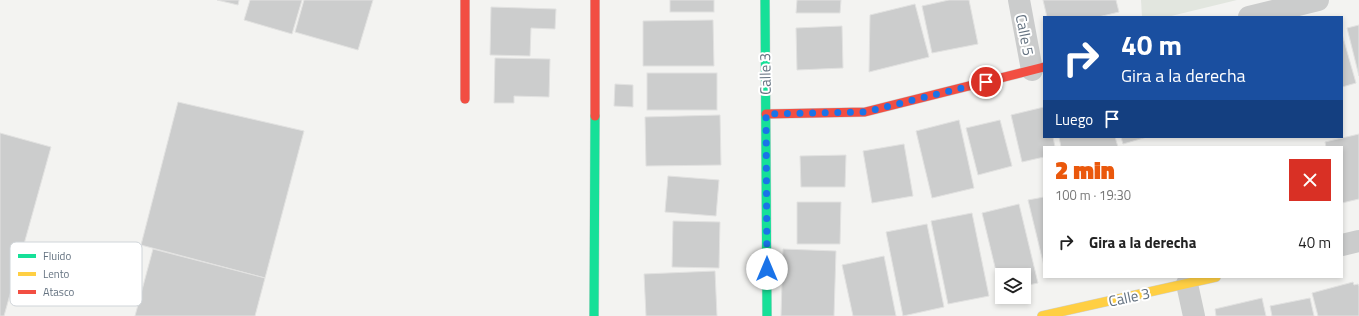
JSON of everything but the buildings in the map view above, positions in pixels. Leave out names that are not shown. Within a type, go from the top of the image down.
[{"type":"street","points":[[465,0],[465,98]]},
{"type":"street","points":[[594,316],[595,0]]},
{"type":"street","name":"Calle 3","points":[[765,0],[767,316]]},
{"type":"street","name":"Calle 5","points":[[1019,0],[1038,69]]},
{"type":"street","points":[[1253,16],[1318,0]]},
{"type":"street","points":[[766,114],[865,112],[1038,69]]},
{"type":"street","points":[[1343,245],[1359,241]]},
{"type":"street","name":"Calle 3","points":[[1042,316],[1212,278]]},
{"type":"street","points":[[1186,284],[1194,316]]},
{"type":"shaded area","points":[[1141,0],[1237,0],[1171,16],[1142,16]]},
{"type":"traffic: fast","points":[[765,0],[767,316]]},
{"type":"traffic: fast","points":[[594,316],[595,116]]},
{"type":"traffic: slow","points":[[1042,316],[1212,278]]},
{"type":"traffic: jam","points":[[465,0],[465,99]]},
{"type":"traffic: jam","points":[[595,0],[595,116]]},
{"type":"traffic: jam","points":[[766,114],[865,112],[1043,67]]},
{"type":"route","points":[[767,269],[766,114],[865,112],[986,82]]}]
